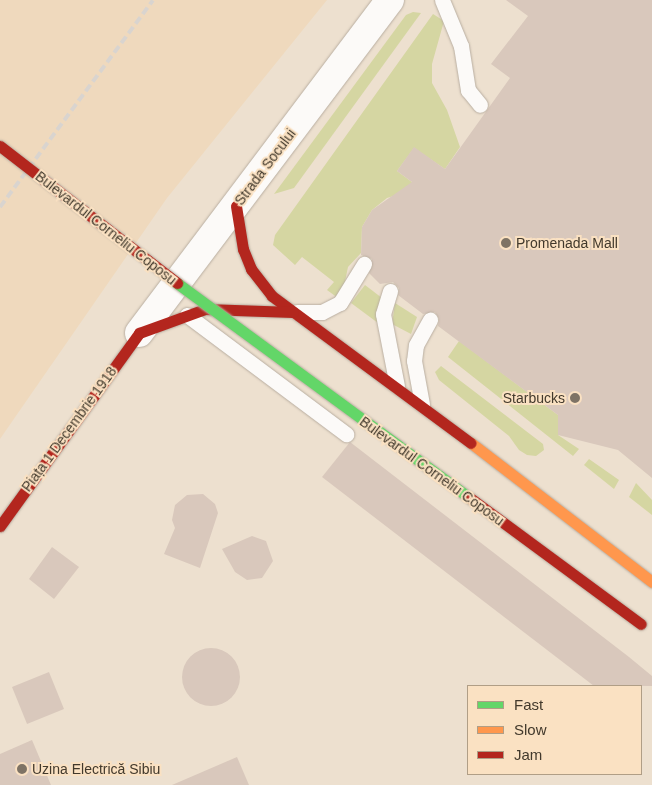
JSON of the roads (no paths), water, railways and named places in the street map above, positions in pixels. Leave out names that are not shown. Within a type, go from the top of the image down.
[{"type":"street","name":"Strada Socului","points":[[139,333],[390,0]]},
{"type":"street","name":"Bulevardul Corneliu Coposu","points":[[0,146],[198,298],[652,632]]},
{"type":"street","points":[[236,206],[243,249],[251,269],[272,296],[422,406],[652,582]]},
{"type":"street","points":[[139,333],[186,315],[222,309],[294,312]]},
{"type":"street","name":"Piața 1 Decembrie 1918","points":[[0,526],[139,333]]},
{"type":"lane","points":[[442,0],[461,46],[468,90],[480,105]]},
{"type":"lane","points":[[294,312],[322,312],[340,303],[364,264]]},
{"type":"lane","points":[[390,290],[383,314],[397,388]]},
{"type":"lane","points":[[186,315],[346,434]]},
{"type":"lane","points":[[422,406],[414,361],[416,345],[430,320]]},
{"type":"railway","points":[[0,207],[153,0]]},
{"type":"place","name":"Promenada Mall","points":[[506,243]]},
{"type":"place","name":"Starbucks","points":[[575,398]]},
{"type":"place","name":"Uzina Electrică Sibiu","points":[[22,769]]}]
